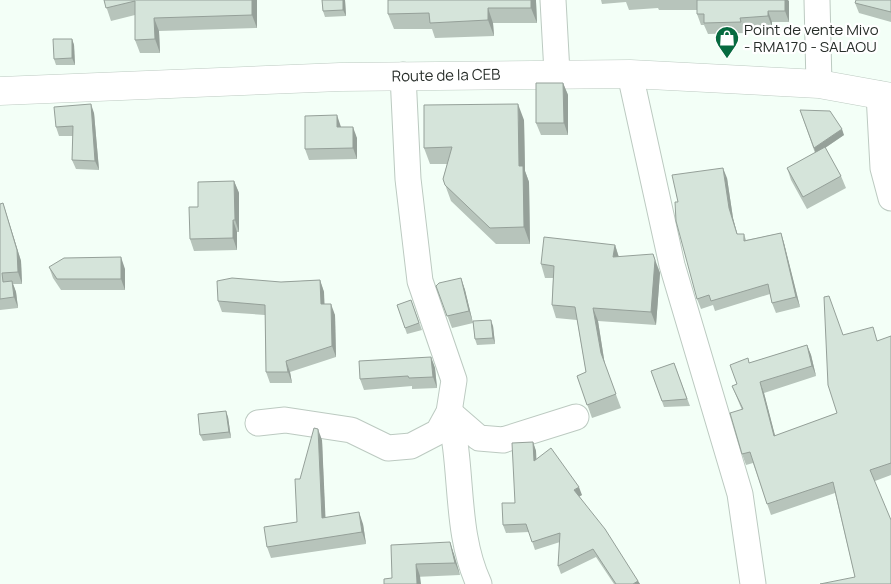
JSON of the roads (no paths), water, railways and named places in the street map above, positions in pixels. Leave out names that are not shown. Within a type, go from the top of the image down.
[{"type":"main road","name":"Route de la CEB","points":[[0,92],[403,75],[630,74],[819,84],[885,96]]},
{"type":"street","points":[[553,0],[557,74]]},
{"type":"street","points":[[817,0],[819,84]]},
{"type":"street","points":[[630,74],[672,266],[740,494],[753,584]]},
{"type":"street","points":[[258,422],[285,420],[351,430],[388,448],[411,446],[438,432],[449,412],[454,380],[420,281],[408,179],[403,75]]},
{"type":"street","points":[[885,96],[883,168],[891,198]]},
{"type":"street","points":[[449,412],[479,438],[503,440],[576,417]]},
{"type":"street","points":[[449,412],[455,436],[461,524],[479,584]]},
{"type":"place","name":"Point de vente Mivo - RMA170 - SALAOU","points":[[727,59]]}]
